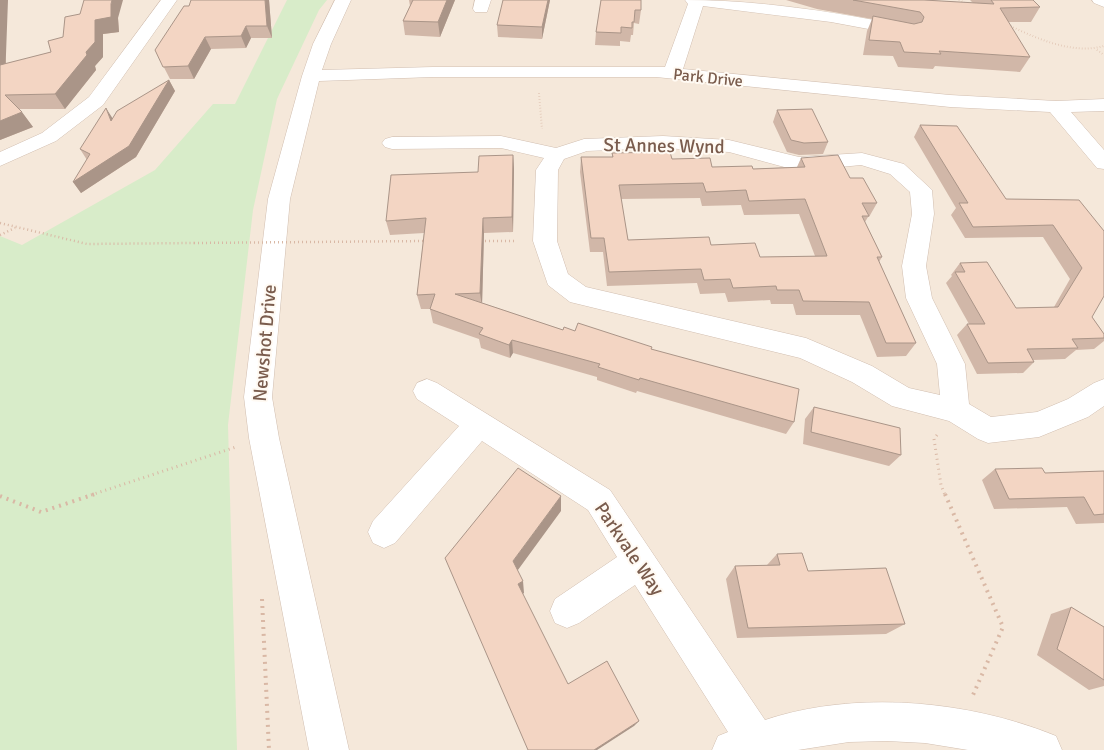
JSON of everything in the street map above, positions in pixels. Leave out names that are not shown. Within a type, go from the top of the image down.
[{"type":"street","points":[[0,160],[49,137],[96,101],[169,0]]},
{"type":"street","name":"Newshot Drive","points":[[330,750],[264,438],[258,398],[279,199],[311,76],[322,44],[343,0]]},
{"type":"street","points":[[693,0],[831,17],[907,32]]},
{"type":"street","points":[[672,74],[696,4],[693,0]]},
{"type":"street","points":[[1100,0],[1104,2]]},
{"type":"street","name":"Park Drive","points":[[311,76],[433,72],[672,74],[950,101],[1056,107],[1104,105]]},
{"type":"street","points":[[1056,107],[1104,163]]},
{"type":"street","points":[[392,143],[501,142],[551,154],[547,170],[545,240],[557,279],[579,295],[806,349],[862,374],[902,398],[956,411],[988,430],[1039,424],[1078,408],[1104,391]]},
{"type":"street","name":"St Annes Wynd","points":[[551,154],[584,145],[663,142],[697,143],[728,146],[800,164],[862,159],[897,168],[921,190],[923,214],[914,266],[919,298],[951,364],[956,411]]},
{"type":"street","name":"Parkvale Way","points":[[426,391],[599,500],[640,562],[744,746]]},
{"type":"street","points":[[384,532],[479,424]]},
{"type":"street","points":[[566,611],[640,562]]},
{"type":"street","points":[[744,746],[812,727],[859,721],[908,721],[959,728],[1011,740],[1042,750]]},
{"type":"path","points":[[959,0],[971,6]]},
{"type":"path","points":[[1007,24],[1060,44],[1096,50],[1104,55]]},
{"type":"path","points":[[1096,50],[1104,46]]},
{"type":"path","points":[[538,72],[551,154]]},
{"type":"path","points":[[0,223],[87,244],[433,241]]},
{"type":"path","points":[[0,234],[17,227]]},
{"type":"path","points":[[480,241],[545,240]]},
{"type":"path","points":[[956,411],[934,439],[941,485],[1004,627],[959,728]]},
{"type":"path","points":[[0,496],[41,512],[264,438]]},
{"type":"shaded area","points":[[0,0],[1104,0],[1104,750],[0,750]]},
{"type":"green space","points":[[287,0],[327,0],[319,10],[277,99],[253,210],[228,425],[237,750],[0,750],[0,236],[22,245],[155,170],[213,104],[235,104]]},
{"type":"building","points":[[84,0],[112,0],[111,17],[95,20],[95,42],[86,52],[87,55],[55,94],[5,95],[22,112],[0,121],[0,65],[51,52],[48,41],[63,37],[65,17],[80,14]]},
{"type":"building","points":[[191,0],[265,0],[267,26],[246,26],[241,36],[205,37],[188,66],[163,67],[155,50],[184,6],[189,6]]},
{"type":"building","points":[[413,0],[447,0],[438,22],[403,21]]},
{"type":"building","points":[[503,0],[548,0],[542,27],[497,25]]},
{"type":"building","points":[[601,0],[641,0],[641,10],[635,10],[632,28],[621,27],[621,33],[596,32]]},
{"type":"building","points":[[853,0],[924,0],[994,4],[991,0],[1033,0],[1040,7],[1000,8],[1030,57],[939,51],[941,54],[904,52],[900,42],[869,40],[873,16],[914,24],[922,22],[924,17],[920,12]]},
{"type":"building","points":[[169,80],[129,146],[73,182],[90,154],[80,149],[106,108],[111,121],[117,111]]},
{"type":"building","points":[[812,109],[828,142],[804,143],[791,140],[777,110]]},
{"type":"building","points":[[920,125],[957,126],[1006,199],[1079,200],[1104,231],[1104,296],[1092,317],[1104,334],[1104,338],[1072,339],[1078,348],[1027,349],[1034,362],[988,363],[967,324],[985,324],[955,272],[965,272],[960,263],[987,262],[1016,308],[1058,307],[1082,268],[1053,225],[973,227],[959,203],[968,203]]},
{"type":"building","points":[[670,152],[672,159],[710,158],[712,167],[752,166],[753,169],[805,167],[801,158],[838,155],[850,178],[863,178],[877,203],[862,203],[869,216],[862,216],[882,257],[877,257],[916,343],[886,343],[869,302],[803,301],[799,290],[777,290],[776,286],[733,288],[730,279],[704,280],[701,269],[609,272],[604,238],[591,238],[581,157],[613,157],[612,153]],"holes":[[[703,183],[706,192],[746,190],[749,201],[805,199],[827,256],[760,257],[755,243],[711,245],[709,237],[628,240],[619,185]]]},
{"type":"building","points":[[513,155],[512,217],[483,218],[480,293],[455,294],[563,330],[564,327],[575,331],[578,323],[652,347],[651,349],[799,389],[794,422],[640,378],[639,380],[598,367],[600,364],[512,340],[509,345],[479,334],[483,328],[430,309],[435,294],[417,295],[426,218],[386,221],[391,175],[478,172],[479,156]]},
{"type":"building","points":[[814,407],[900,428],[901,455],[811,432]]},
{"type":"building","points":[[518,468],[561,496],[513,561],[523,581],[518,584],[568,684],[607,661],[639,721],[594,750],[528,750],[445,558]]},
{"type":"building","points":[[1042,468],[1045,473],[1104,471],[1104,514],[1094,515],[1084,497],[1009,499],[995,469]]},
{"type":"building","points":[[802,553],[808,571],[886,568],[905,624],[748,628],[735,566],[780,565],[777,554]]},
{"type":"building","points":[[1071,607],[1104,627],[1104,680],[1057,649]]}]
